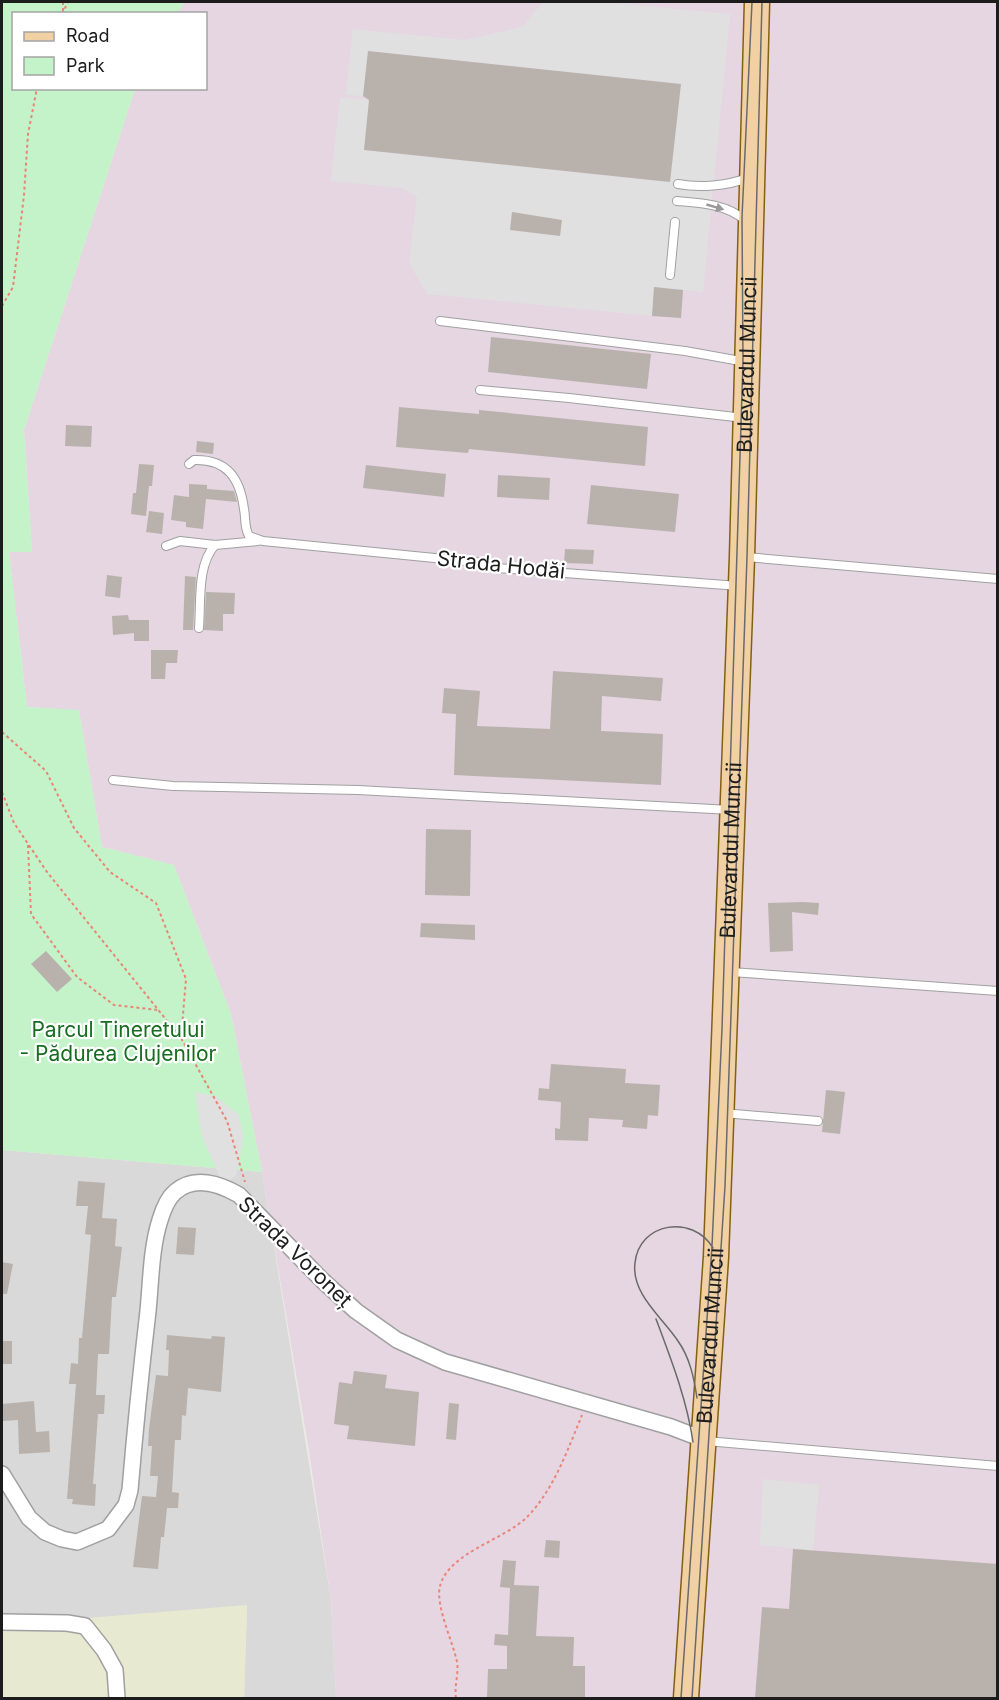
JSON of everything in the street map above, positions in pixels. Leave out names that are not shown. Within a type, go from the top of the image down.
[{"type":"main road","name":"Bulevardul Muncii","points":[[686,1698],[715,1284],[742,557],[757,2]]},
{"type":"street","name":"Strada Voroneț","points":[[2,1474],[29,1518],[45,1532],[62,1539],[77,1542],[108,1529],[126,1505],[130,1490],[152,1266],[159,1222],[165,1205],[176,1191],[189,1184],[207,1182],[224,1186],[245,1201],[322,1280],[356,1311],[397,1340],[445,1362],[671,1427],[705,1440]]},
{"type":"street","points":[[2,1622],[48,1622],[85,1626],[104,1650],[115,1670],[117,1698]]},
{"type":"lane","points":[[678,184],[694,187],[734,183],[752,177]]},
{"type":"lane","points":[[677,201],[711,205],[732,212],[750,224]]},
{"type":"lane","points":[[670,275],[675,222]]},
{"type":"lane","points":[[440,321],[685,351],[747,362]]},
{"type":"lane","points":[[480,390],[746,418]]},
{"type":"lane","points":[[189,464],[194,460],[214,461],[233,475],[245,510],[245,529],[249,536],[263,541]]},
{"type":"lane","name":"Strada Hodăi","points":[[166,546],[180,541],[215,544],[263,541],[485,563],[498,568],[741,586]]},
{"type":"lane","points":[[199,627],[202,574],[208,552],[215,544]]},
{"type":"lane","points":[[742,557],[998,579]]},
{"type":"lane","points":[[113,780],[173,786],[358,790],[732,810]]},
{"type":"lane","points":[[727,972],[998,991]]},
{"type":"lane","points":[[722,1113],[818,1121]]},
{"type":"lane","points":[[705,1440],[998,1466]]},
{"type":"path","points":[[2,306],[13,287],[24,195],[28,134],[37,90]]},
{"type":"path","points":[[2,732],[46,771],[74,828],[110,872],[156,903],[186,979],[181,1038]]},
{"type":"path","points":[[2,792],[14,823],[66,898],[181,1038],[227,1121],[245,1177],[245,1201]]},
{"type":"path","points":[[28,844],[31,914],[77,977],[114,1005],[158,1010]]},
{"type":"path","points":[[456,1698],[457,1662],[448,1636],[440,1597],[442,1579],[461,1559],[518,1524],[535,1508],[554,1479],[586,1403]]},
{"type":"shaded area","points":[[185,2],[997,2],[997,1698],[336,1698],[331,1600],[309,1451],[262,1172],[231,1014],[174,865],[102,847],[79,711],[27,707],[9,552],[32,552],[24,430],[135,90],[207,90],[207,12],[178,12]]},
{"type":"shaded area","points":[[543,2],[604,2],[730,14],[703,292],[654,287],[652,316],[427,294],[409,263],[417,197],[402,188],[331,181],[340,97],[369,100],[364,150],[670,182],[680,84],[368,51],[363,96],[346,95],[353,29],[465,40],[522,27]]},
{"type":"shaded area","points":[[195,1092],[215,1096],[239,1115],[243,1135],[240,1158],[236,1175],[224,1186],[202,1137]]},
{"type":"shaded area","points":[[2,1150],[262,1172],[331,1600],[336,1698],[244,1698],[247,1606],[2,1625]]},
{"type":"shaded area","points":[[763,1479],[819,1485],[813,1550],[760,1545]]},
{"type":"green space","name":"Parcul Tineretului - Pădurea Clujenilor","points":[[2,2],[185,2],[178,12],[12,12],[12,90],[135,90],[24,430],[32,552],[9,552],[27,707],[79,710],[102,847],[174,865],[231,1014],[262,1172],[2,1150]]},
{"type":"green space","points":[[247,1605],[244,1698],[2,1698],[2,1625]]},
{"type":"building","points":[[368,51],[681,84],[670,182],[364,150],[369,100],[363,96]]},
{"type":"building","points":[[512,212],[562,220],[560,236],[510,230]]},
{"type":"building","points":[[654,287],[683,290],[681,318],[652,316]]},
{"type":"building","points":[[491,337],[651,354],[647,389],[488,372]]},
{"type":"building","points":[[399,407],[479,414],[479,410],[648,427],[645,466],[469,449],[468,453],[396,447]]},
{"type":"building","points":[[66,425],[92,426],[91,447],[65,446]]},
{"type":"building","points":[[197,441],[214,443],[213,454],[196,452]]},
{"type":"building","points":[[139,464],[154,465],[146,516],[131,514]]},
{"type":"building","points":[[366,465],[446,474],[444,497],[363,488]]},
{"type":"building","points":[[498,475],[550,478],[549,500],[497,497]]},
{"type":"building","points":[[189,484],[207,485],[207,489],[234,491],[237,502],[206,499],[203,529],[186,527],[186,522],[171,520],[174,495],[189,497]]},
{"type":"building","points":[[591,485],[679,494],[675,532],[587,524]]},
{"type":"building","points":[[149,511],[164,513],[162,534],[146,532]]},
{"type":"building","points":[[565,549],[594,550],[593,564],[564,563]]},
{"type":"building","points":[[107,575],[122,577],[120,598],[105,596]]},
{"type":"building","points":[[185,576],[196,577],[193,630],[183,630]]},
{"type":"building","points":[[206,592],[235,593],[234,614],[223,614],[223,631],[204,630]]},
{"type":"building","points":[[128,615],[129,620],[149,620],[149,641],[134,641],[134,633],[113,635],[112,616]]},
{"type":"building","points":[[151,650],[178,650],[177,663],[166,663],[165,679],[151,679]]},
{"type":"building","points":[[553,671],[663,678],[661,701],[602,696],[601,731],[663,734],[661,785],[454,775],[456,714],[442,713],[444,688],[480,691],[477,726],[550,729]]},
{"type":"building","points":[[426,829],[471,830],[470,896],[425,895]]},
{"type":"building","points":[[768,903],[819,903],[818,915],[792,912],[793,951],[770,952]]},
{"type":"building","points":[[421,923],[475,925],[475,940],[420,937]]},
{"type":"building","points":[[46,951],[72,979],[57,992],[31,964]]},
{"type":"building","points":[[551,1064],[626,1069],[625,1083],[660,1085],[658,1116],[648,1115],[647,1129],[622,1127],[623,1120],[589,1118],[588,1141],[555,1140],[555,1128],[560,1129],[561,1102],[538,1100],[539,1088],[549,1089]]},
{"type":"building","points":[[826,1090],[845,1092],[840,1134],[822,1132]]},
{"type":"building","points":[[78,1181],[105,1183],[102,1218],[117,1219],[115,1246],[122,1247],[116,1297],[112,1297],[109,1354],[98,1354],[96,1395],[105,1395],[104,1414],[98,1414],[93,1484],[96,1484],[95,1506],[72,1504],[73,1499],[67,1499],[76,1384],[69,1384],[71,1363],[78,1364],[79,1338],[82,1338],[91,1235],[85,1234],[88,1206],[76,1206]]},
{"type":"building","points":[[178,1227],[196,1228],[194,1255],[176,1254]]},
{"type":"building","points":[[2,1262],[13,1264],[7,1294],[2,1294]]},
{"type":"building","points":[[167,1335],[211,1339],[212,1336],[225,1337],[221,1392],[188,1388],[186,1416],[182,1415],[181,1440],[175,1440],[172,1492],[179,1493],[178,1508],[167,1508],[158,1569],[133,1567],[142,1496],[156,1497],[158,1476],[150,1476],[152,1446],[148,1446],[149,1429],[156,1375],[168,1376]]},
{"type":"building","points":[[2,1341],[12,1341],[12,1364],[2,1364]]},
{"type":"building","points":[[354,1371],[387,1375],[385,1388],[419,1392],[415,1446],[347,1439],[349,1426],[334,1424],[339,1382],[352,1384]]},
{"type":"building","points":[[34,1401],[36,1432],[49,1431],[50,1452],[19,1454],[18,1420],[3,1421],[2,1404]]},
{"type":"building","points":[[449,1403],[459,1404],[456,1440],[446,1439]]},
{"type":"building","points":[[546,1540],[560,1541],[559,1558],[544,1557]]},
{"type":"building","points":[[793,1549],[998,1564],[998,1698],[755,1698],[762,1607],[789,1609]]},
{"type":"building","points":[[503,1560],[516,1561],[514,1585],[539,1586],[536,1636],[574,1637],[573,1666],[585,1666],[585,1698],[487,1698],[488,1669],[507,1669],[507,1646],[494,1645],[495,1634],[508,1635],[510,1588],[500,1587]]},
{"type":"tram line","points":[[681,1698],[712,1246],[722,1029],[743,361],[742,217],[752,2]]},
{"type":"tram line","points":[[692,1698],[725,1186],[747,557],[762,2]]},
{"type":"tram line","points":[[697,1398],[686,1354],[643,1295],[635,1274],[635,1263],[639,1249],[646,1239],[656,1231],[668,1227],[693,1230],[704,1237],[713,1248]]},
{"type":"tram line","points":[[656,1319],[683,1395],[693,1442]]}]
